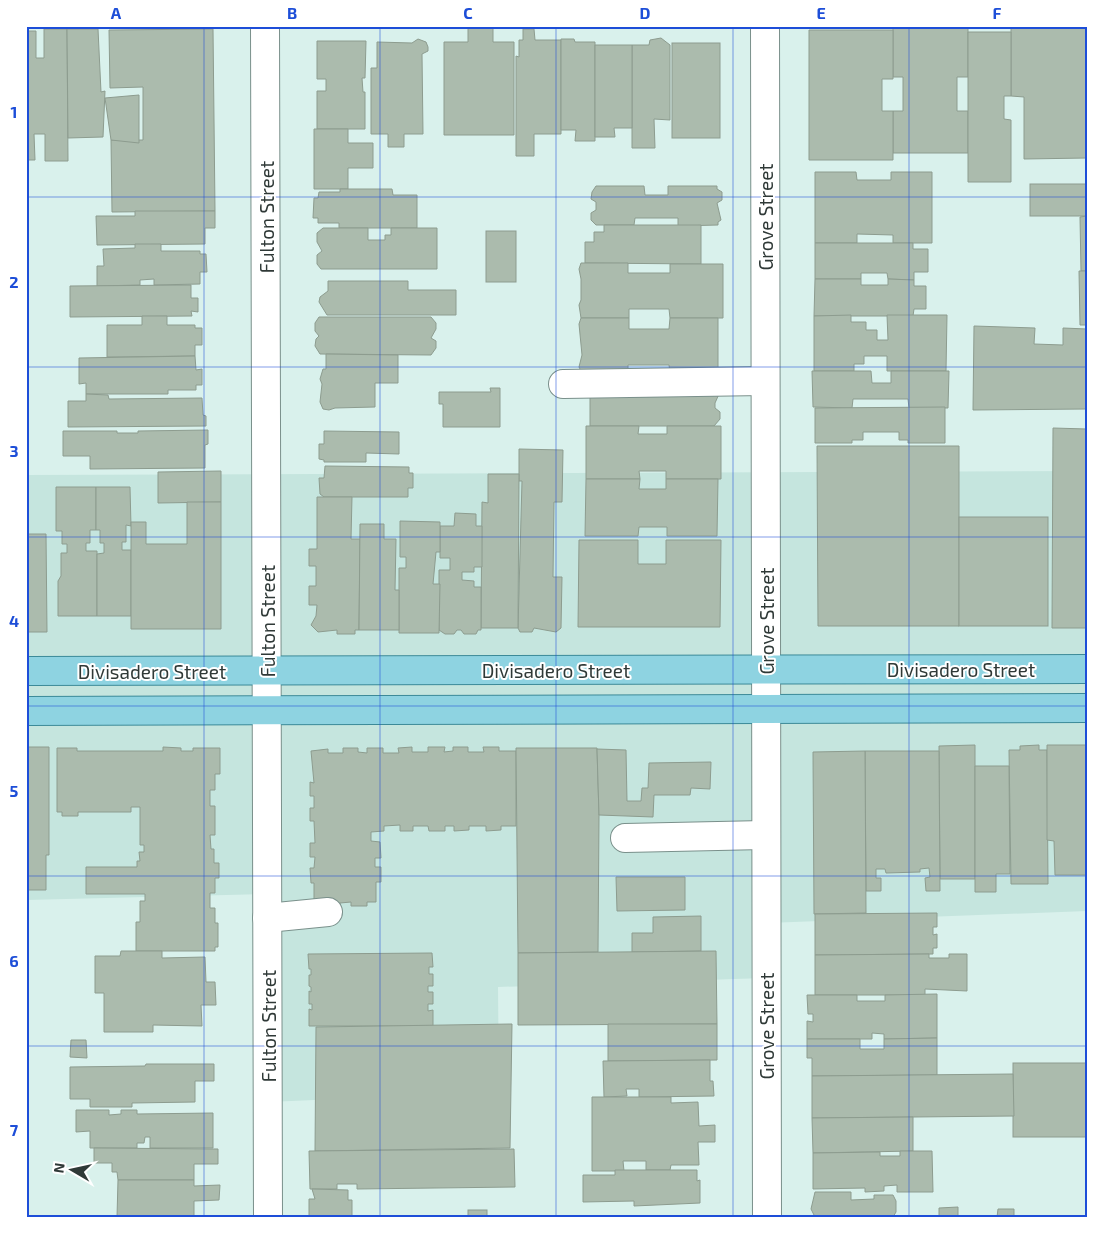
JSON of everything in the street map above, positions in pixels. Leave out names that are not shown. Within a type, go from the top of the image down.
[{"type":"main road","name":"Divisadero Street","points":[[26,671],[1087,669]]},
{"type":"main road","name":"Divisadero Street","points":[[26,711],[1087,708]]},
{"type":"street","name":"Fulton Street","points":[[265,26],[268,1217]]},
{"type":"street","name":"Grove Street","points":[[765,26],[764,380],[767,1217]]},
{"type":"street","points":[[563,384],[764,380]]},
{"type":"street","points":[[625,838],[766,835]]},
{"type":"street","points":[[268,918],[328,912]]},
{"type":"shaded area","points":[[1087,471],[1087,911],[767,923],[766,978],[498,987],[499,1092],[268,1102],[267,894],[26,900],[26,475]]},
{"type":"building","points":[[468,26],[493,26],[493,42],[514,42],[514,135],[444,135],[444,42],[468,42]]},
{"type":"building","points":[[893,27],[968,27],[968,77],[957,77],[957,111],[968,111],[968,153],[893,153],[893,111],[903,111],[903,77],[893,77]]},
{"type":"building","points":[[1011,28],[1087,28],[1087,158],[1024,159],[1024,97],[1011,96]]},
{"type":"building","points":[[44,29],[67,29],[68,161],[45,161],[45,134],[34,134],[35,160],[26,160],[26,31],[36,31],[36,58],[44,58]]},
{"type":"building","points":[[67,29],[98,29],[101,92],[105,91],[103,137],[68,138]]},
{"type":"building","points":[[213,29],[215,211],[112,212],[111,140],[143,140],[143,87],[110,88],[109,30]]},
{"type":"building","points":[[523,29],[534,29],[535,40],[561,40],[561,134],[534,134],[534,156],[516,156],[516,56],[519,57],[519,40],[523,40]]},
{"type":"building","points":[[809,30],[893,30],[893,79],[882,79],[882,111],[893,111],[893,160],[809,160]]},
{"type":"building","points":[[968,32],[1011,32],[1011,96],[1004,96],[1004,119],[1011,120],[1011,182],[968,182]]},
{"type":"building","points":[[661,38],[670,45],[670,120],[654,119],[655,148],[632,148],[632,45],[649,45],[650,40]]},
{"type":"building","points":[[418,39],[426,42],[428,47],[428,51],[422,54],[423,134],[404,134],[404,147],[388,147],[388,134],[371,134],[371,68],[377,68],[377,42],[412,43]]},
{"type":"building","points":[[561,39],[574,39],[575,42],[595,42],[595,141],[575,141],[576,130],[561,130]]},
{"type":"building","points":[[317,41],[366,41],[365,78],[362,78],[363,92],[365,92],[365,129],[317,129],[317,91],[326,91],[326,79],[317,79]]},
{"type":"building","points":[[672,43],[720,43],[720,138],[672,138]]},
{"type":"building","points":[[595,45],[632,45],[632,128],[614,128],[615,137],[595,137]]},
{"type":"building","points":[[139,95],[139,143],[111,140],[105,98]]},
{"type":"building","points":[[314,129],[348,129],[348,143],[373,143],[373,168],[348,168],[348,189],[314,189]]},
{"type":"building","points":[[815,172],[856,172],[857,180],[891,180],[891,172],[932,172],[932,243],[893,243],[893,235],[857,234],[857,243],[815,243]]},
{"type":"building","points":[[1030,184],[1087,184],[1087,216],[1030,216]]},
{"type":"building","points":[[596,186],[644,186],[645,195],[668,195],[668,186],[717,186],[717,189],[722,192],[722,200],[717,203],[721,220],[718,222],[718,225],[678,226],[678,218],[635,218],[634,225],[596,225],[591,220],[591,213],[596,210],[596,202],[591,199],[592,192]]},
{"type":"building","points":[[340,189],[392,189],[393,195],[417,195],[417,228],[339,228],[339,223],[318,223],[318,218],[313,218],[314,198],[318,198],[319,192],[340,192]]},
{"type":"building","points":[[135,211],[215,211],[215,228],[205,228],[205,244],[97,245],[96,216],[135,216]]},
{"type":"building","points":[[1087,216],[1087,271],[1081,271],[1080,217]]},
{"type":"building","points":[[604,225],[701,225],[701,264],[585,263],[585,242],[594,242],[594,232],[604,232]]},
{"type":"building","points":[[323,228],[368,228],[368,240],[385,240],[385,235],[391,235],[391,228],[437,228],[437,269],[321,269],[317,264],[317,255],[322,251],[317,242],[317,233]]},
{"type":"building","points":[[486,231],[516,231],[516,282],[486,282]]},
{"type":"building","points":[[815,243],[913,243],[913,249],[928,249],[928,272],[914,272],[914,280],[888,279],[887,273],[861,273],[861,279],[815,279]]},
{"type":"building","points":[[135,244],[161,244],[161,251],[200,251],[200,254],[206,254],[207,272],[200,272],[200,284],[154,285],[154,279],[140,280],[140,285],[97,286],[97,266],[104,266],[103,249],[135,248]]},
{"type":"building","points":[[581,263],[628,263],[628,273],[670,273],[670,264],[723,264],[723,318],[670,318],[669,309],[629,309],[629,318],[581,318],[579,305],[581,300],[581,279],[579,269]]},
{"type":"building","points":[[1079,271],[1087,271],[1087,325],[1080,325]]},
{"type":"building","points":[[815,279],[861,279],[861,285],[888,285],[888,279],[914,280],[914,286],[926,286],[926,309],[914,309],[913,316],[814,316]]},
{"type":"building","points":[[328,281],[408,281],[408,290],[456,290],[456,315],[327,315],[319,302],[320,297],[328,291]]},
{"type":"building","points":[[191,285],[191,298],[198,298],[198,312],[191,311],[192,316],[70,317],[70,286]]},
{"type":"building","points":[[851,315],[851,322],[866,322],[866,330],[877,330],[877,340],[888,340],[887,315],[947,315],[946,371],[887,371],[887,356],[864,356],[864,364],[854,364],[854,371],[814,371],[814,316]]},
{"type":"building","points":[[142,316],[167,316],[167,325],[195,325],[195,328],[202,328],[202,345],[195,345],[195,356],[107,357],[107,325],[142,325]]},
{"type":"building","points":[[319,317],[431,317],[436,323],[436,329],[431,338],[436,341],[436,348],[431,355],[320,354],[315,346],[316,339],[319,336],[315,331],[315,323]]},
{"type":"building","points":[[581,318],[629,318],[629,329],[669,329],[670,318],[718,318],[718,372],[670,372],[669,365],[628,365],[628,374],[582,373],[579,367],[582,355],[579,324]]},
{"type":"building","points":[[974,326],[1035,328],[1034,344],[1063,345],[1063,328],[1087,329],[1087,409],[973,410]]},
{"type":"building","points":[[326,354],[398,355],[398,383],[375,383],[375,407],[323,409],[320,402],[322,384],[320,379],[323,369],[326,369]]},
{"type":"building","points":[[195,356],[196,370],[202,369],[202,385],[196,385],[196,390],[168,390],[168,394],[86,394],[86,383],[79,384],[79,358]]},
{"type":"building","points":[[812,371],[871,371],[872,383],[891,383],[891,371],[949,371],[948,408],[909,408],[908,399],[853,399],[852,408],[813,407]]},
{"type":"building","points":[[490,388],[500,388],[500,427],[443,427],[443,404],[439,404],[439,392],[491,392]]},
{"type":"building","points":[[590,388],[719,394],[715,408],[720,412],[720,419],[714,426],[590,426]]},
{"type":"building","points":[[86,394],[108,395],[109,399],[202,398],[206,426],[68,427],[68,401],[86,401]]},
{"type":"building","points":[[945,407],[945,443],[908,443],[908,440],[899,440],[899,432],[863,432],[863,440],[852,440],[852,443],[815,443],[815,408]]},
{"type":"building","points":[[586,426],[639,426],[638,434],[667,434],[667,426],[721,426],[721,479],[666,479],[666,471],[639,471],[640,479],[586,479]]},
{"type":"building","points":[[1053,428],[1087,429],[1087,628],[1052,628]]},
{"type":"building","points":[[208,430],[208,444],[205,445],[205,468],[90,469],[90,456],[63,456],[63,431],[138,433],[138,431]]},
{"type":"building","points":[[324,431],[399,432],[399,454],[366,453],[366,462],[324,462],[324,460],[319,459],[319,444],[324,444]]},
{"type":"building","points":[[817,446],[959,446],[959,626],[818,626]]},
{"type":"building","points":[[519,449],[563,450],[562,502],[554,502],[553,577],[562,577],[561,628],[556,632],[534,628],[532,632],[520,632],[518,628],[522,481],[519,481]]},
{"type":"building","points":[[325,466],[409,467],[409,473],[413,473],[413,488],[408,488],[408,497],[324,497],[320,494],[319,478],[324,478]]},
{"type":"building","points":[[221,471],[221,502],[158,503],[158,472]]},
{"type":"building","points":[[488,474],[519,474],[518,628],[481,628],[482,502],[488,503]]},
{"type":"building","points":[[586,479],[640,479],[639,489],[666,489],[666,479],[718,479],[717,536],[667,536],[667,527],[639,527],[638,536],[585,536]]},
{"type":"building","points":[[56,487],[96,487],[96,530],[90,530],[90,543],[86,543],[86,551],[97,551],[97,616],[58,616],[58,581],[61,576],[61,553],[67,553],[67,544],[62,544],[62,531],[56,531]]},
{"type":"building","points":[[96,487],[130,487],[131,526],[126,525],[126,542],[122,542],[122,550],[131,550],[131,616],[97,616],[97,554],[104,553],[104,543],[100,543],[100,530],[96,530]]},
{"type":"building","points":[[317,497],[352,497],[351,539],[360,539],[359,630],[355,630],[355,634],[337,634],[337,630],[318,632],[311,625],[316,616],[317,605],[309,605],[309,586],[316,586],[316,566],[309,566],[309,549],[317,549]]},
{"type":"building","points":[[187,502],[221,502],[221,629],[131,629],[131,522],[146,522],[146,544],[187,544]]},
{"type":"building","points":[[455,513],[476,514],[476,526],[482,526],[482,567],[474,567],[474,572],[462,572],[462,580],[474,581],[474,587],[481,587],[481,630],[478,630],[476,634],[464,634],[461,630],[457,630],[454,634],[445,634],[439,630],[439,570],[450,570],[450,558],[440,558],[440,526],[454,526]]},
{"type":"building","points":[[959,517],[1048,517],[1048,626],[959,626]]},
{"type":"building","points":[[400,521],[440,522],[440,552],[436,552],[433,584],[440,584],[439,633],[399,633],[399,568],[406,568],[406,557],[400,557]]},
{"type":"building","points":[[360,524],[384,524],[384,539],[396,539],[395,590],[399,590],[399,630],[359,630]]},
{"type":"building","points":[[26,534],[46,534],[47,632],[26,632]]},
{"type":"building","points":[[579,540],[638,540],[638,564],[666,564],[666,540],[721,540],[720,627],[578,627]]},
{"type":"building","points":[[975,745],[975,879],[940,879],[939,746]]},
{"type":"building","points":[[1039,745],[1039,750],[1047,750],[1048,884],[1011,884],[1009,750],[1020,750],[1020,746]]},
{"type":"building","points":[[1047,745],[1087,745],[1087,875],[1055,875],[1054,841],[1047,840]]},
{"type":"building","points":[[26,747],[49,747],[49,855],[46,855],[46,890],[28,890],[28,912],[26,912]]},
{"type":"building","points":[[163,747],[181,748],[181,751],[193,751],[193,748],[220,748],[220,774],[215,774],[215,790],[210,790],[210,806],[215,806],[215,835],[210,835],[211,849],[214,849],[214,863],[219,863],[219,878],[215,878],[215,893],[210,893],[210,908],[215,908],[215,923],[218,923],[218,947],[215,947],[215,951],[136,951],[136,922],[140,922],[140,901],[145,901],[145,894],[86,894],[86,867],[137,867],[137,861],[140,861],[139,852],[144,852],[144,845],[140,845],[140,807],[131,807],[131,812],[78,812],[78,816],[62,816],[62,812],[57,812],[57,748],[77,748],[77,751],[163,751]]},
{"type":"building","points":[[412,747],[412,752],[428,752],[428,747],[445,747],[444,752],[453,751],[453,747],[468,747],[468,752],[484,752],[483,747],[499,747],[499,751],[516,751],[516,826],[501,826],[501,830],[486,831],[486,826],[469,826],[469,830],[454,831],[454,826],[445,826],[445,831],[429,831],[428,826],[413,826],[413,831],[400,831],[400,825],[384,826],[384,831],[371,832],[371,841],[380,842],[381,858],[375,858],[375,867],[381,867],[381,882],[376,882],[376,902],[367,902],[367,906],[351,906],[351,902],[340,903],[339,907],[314,902],[314,883],[311,883],[310,868],[314,868],[315,857],[310,857],[310,843],[315,843],[314,821],[310,821],[310,808],[314,808],[314,796],[310,796],[310,782],[314,783],[311,751],[328,749],[328,753],[343,753],[343,748],[358,748],[358,752],[367,753],[367,748],[383,748],[383,753],[399,753],[398,748]]},
{"type":"building","points":[[516,748],[597,748],[599,815],[598,952],[518,953]]},
{"type":"building","points":[[597,749],[626,750],[627,801],[641,801],[642,788],[648,788],[649,763],[711,762],[710,789],[691,788],[690,795],[654,795],[653,817],[599,815]]},
{"type":"building","points":[[865,751],[939,751],[940,891],[926,891],[925,878],[930,877],[929,868],[920,869],[920,872],[886,873],[885,869],[876,869],[876,878],[881,878],[881,891],[866,891]]},
{"type":"building","points":[[865,751],[866,913],[814,914],[813,752]]},
{"type":"building","points":[[975,766],[1009,766],[1010,874],[996,874],[996,892],[975,892]]},
{"type":"building","points":[[616,877],[685,877],[685,910],[617,911]]},
{"type":"building","points":[[937,913],[937,927],[933,927],[933,935],[937,934],[937,948],[933,948],[933,954],[815,955],[815,914]]},
{"type":"building","points":[[701,916],[701,951],[632,952],[632,933],[653,933],[653,917]]},
{"type":"building","points":[[121,951],[162,951],[162,958],[205,957],[206,982],[215,982],[216,1005],[201,1005],[202,1026],[153,1025],[153,1032],[104,1032],[104,993],[95,993],[95,956],[120,956]]},
{"type":"building","points":[[716,951],[717,1024],[518,1025],[518,953]]},
{"type":"building","points":[[432,953],[433,967],[429,967],[429,974],[433,974],[433,986],[428,986],[428,992],[433,992],[433,1004],[428,1004],[428,1011],[433,1010],[433,1026],[309,1026],[309,1009],[312,1010],[312,1004],[309,1004],[309,991],[311,992],[311,987],[309,986],[309,975],[311,975],[311,969],[309,969],[308,954]]},
{"type":"building","points":[[929,954],[929,958],[949,958],[949,954],[967,954],[967,991],[925,989],[925,995],[815,995],[815,955]]},
{"type":"building","points":[[937,994],[937,1038],[884,1039],[884,1034],[872,1033],[872,1039],[807,1039],[807,1021],[813,1022],[813,1014],[808,1014],[807,995],[857,995],[857,1001],[885,1001],[885,995]]},
{"type":"building","points":[[512,1024],[510,1148],[315,1151],[316,1027]]},
{"type":"building","points":[[608,1024],[717,1024],[717,1060],[608,1061]]},
{"type":"building","points":[[937,1038],[937,1075],[812,1076],[812,1058],[807,1058],[807,1039],[860,1039],[860,1049],[884,1049],[884,1039]]},
{"type":"building","points":[[71,1040],[86,1040],[87,1058],[70,1057]]},
{"type":"building","points":[[710,1060],[710,1081],[713,1081],[714,1096],[639,1097],[639,1089],[626,1089],[627,1096],[604,1097],[603,1061]]},
{"type":"building","points":[[1013,1063],[1087,1063],[1087,1137],[1013,1137]]},
{"type":"building","points":[[146,1064],[214,1064],[214,1081],[195,1081],[195,1102],[132,1103],[132,1107],[90,1107],[90,1099],[70,1099],[70,1067],[145,1066]]},
{"type":"building","points":[[1013,1074],[1014,1116],[812,1118],[812,1076]]},
{"type":"building","points":[[592,1097],[671,1097],[671,1103],[698,1102],[699,1126],[715,1125],[715,1142],[698,1142],[699,1165],[671,1165],[670,1170],[646,1170],[646,1161],[623,1161],[624,1171],[592,1171]]},
{"type":"building","points":[[76,1110],[109,1110],[109,1115],[121,1114],[121,1110],[137,1110],[137,1114],[213,1113],[213,1148],[150,1148],[150,1137],[145,1137],[144,1143],[137,1143],[137,1148],[90,1148],[90,1131],[76,1132]]},
{"type":"building","points":[[913,1117],[913,1151],[813,1153],[812,1118]]},
{"type":"building","points":[[94,1148],[218,1149],[218,1164],[194,1164],[194,1180],[118,1180],[117,1172],[112,1172],[112,1163],[94,1163]]},
{"type":"building","points":[[514,1149],[515,1187],[357,1189],[357,1184],[337,1184],[337,1189],[310,1189],[309,1151]]},
{"type":"building","points":[[900,1151],[932,1151],[933,1192],[897,1192],[897,1185],[884,1186],[884,1191],[865,1192],[865,1188],[813,1189],[813,1153],[880,1152],[880,1156],[900,1156]]},
{"type":"building","points":[[615,1170],[697,1170],[697,1181],[700,1180],[700,1203],[634,1206],[634,1201],[583,1202],[583,1175],[615,1175]]},
{"type":"building","points":[[118,1180],[194,1180],[194,1186],[220,1185],[219,1200],[194,1201],[194,1217],[117,1217]]},
{"type":"building","points":[[312,1189],[348,1190],[348,1200],[352,1200],[352,1217],[309,1217],[309,1199],[315,1199]]},
{"type":"building","points":[[815,1192],[851,1192],[851,1200],[874,1199],[874,1195],[893,1195],[896,1201],[896,1212],[893,1217],[815,1217],[811,1209]]},
{"type":"building","points":[[958,1207],[958,1217],[939,1217],[939,1208]]},
{"type":"building","points":[[998,1209],[1014,1209],[1014,1217],[997,1217]]},
{"type":"building","points":[[468,1210],[487,1210],[487,1217],[468,1217]]}]
